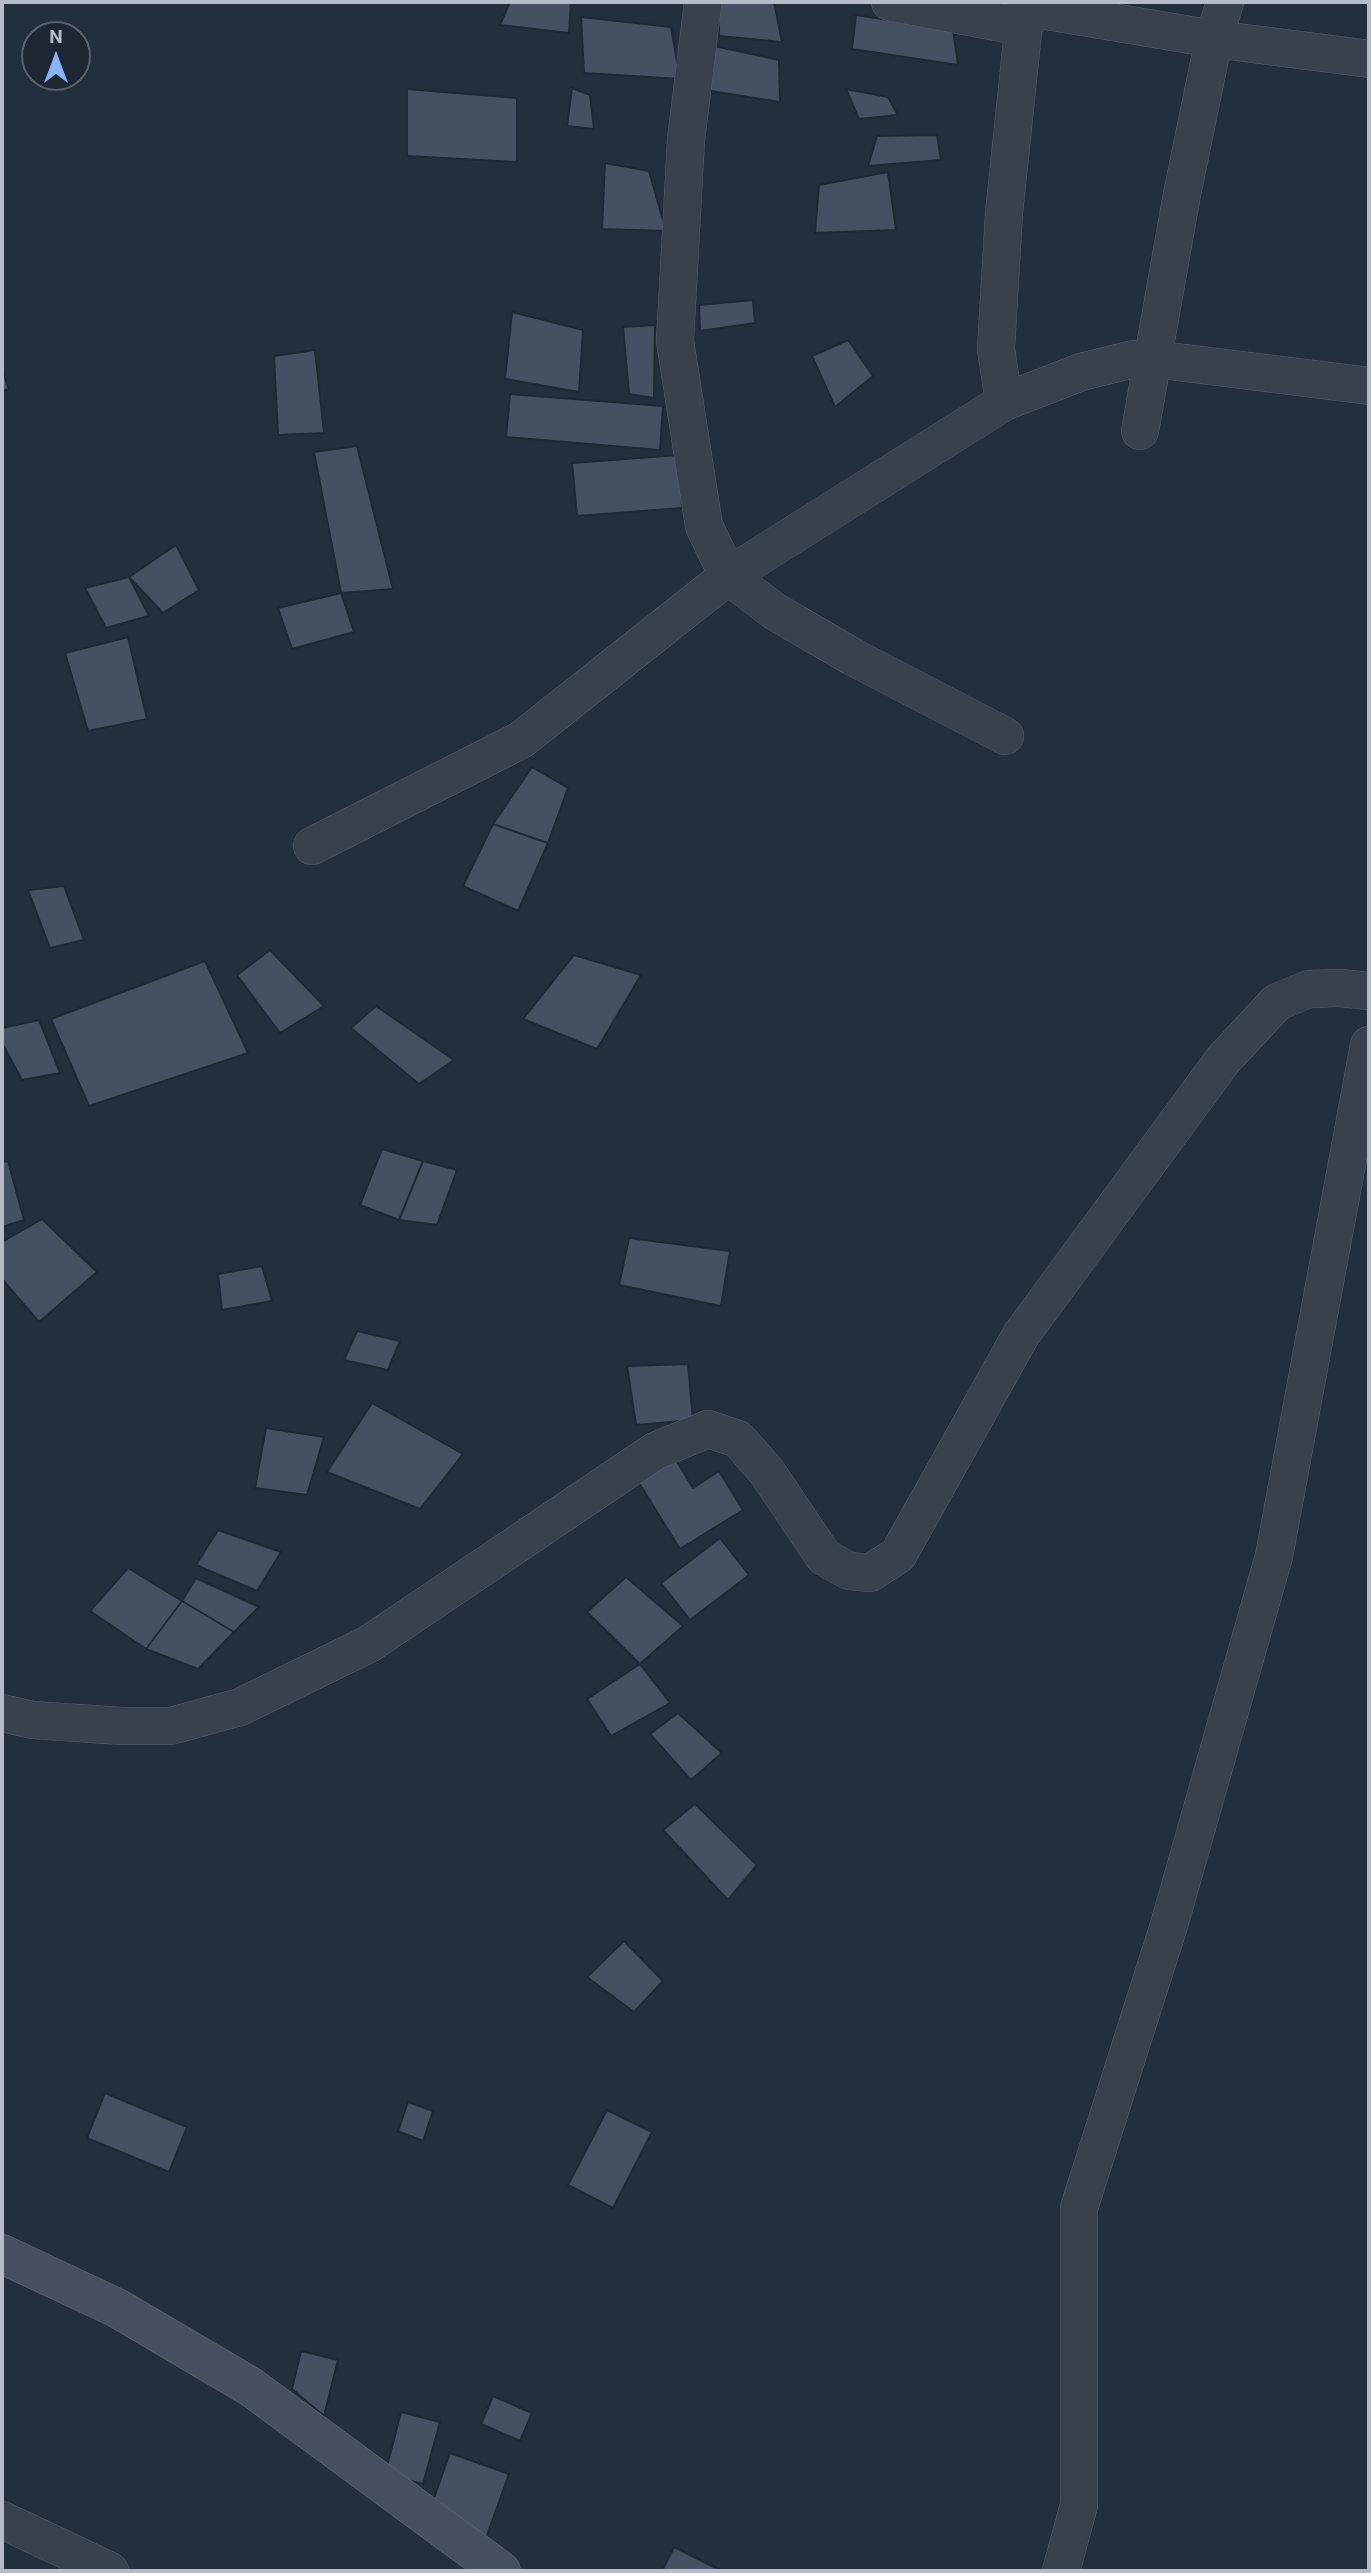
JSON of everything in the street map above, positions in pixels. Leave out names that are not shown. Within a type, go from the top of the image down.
[{"type":"street","points":[[704,2],[686,141],[675,341],[704,526],[728,576],[774,611],[853,657],[1005,736]]},
{"type":"street","points":[[890,2],[1025,15],[1035,9],[1214,39],[1369,58]]},
{"type":"street","points":[[1140,431],[1182,194],[1214,39],[1225,2]]},
{"type":"street","points":[[1004,402],[996,349],[1004,213],[1025,15]]},
{"type":"street","points":[[312,846],[521,740],[728,576],[1004,402],[1081,372],[1134,359],[1153,359],[1369,386]]},
{"type":"street","points":[[2,1713],[33,1720],[122,1727],[171,1726],[240,1707],[369,1644],[655,1451],[708,1429],[738,1439],[767,1472],[824,1557],[849,1571],[870,1573],[898,1555],[1021,1335],[1223,1060],[1277,1002],[1309,989],[1369,991]]},
{"type":"street","points":[[1061,2571],[1079,2505],[1079,2208],[1170,1925],[1274,1556],[1369,1045]]},
{"type":"street","points":[[2,2254],[117,2308],[251,2387],[501,2571]]},
{"type":"street","points":[[2,2520],[110,2571]]},
{"type":"building","points":[[510,2],[571,2],[569,33],[500,25]]},
{"type":"building","points":[[719,2],[774,2],[782,42],[719,36]]},
{"type":"building","points":[[856,15],[953,30],[958,65],[852,49]]},
{"type":"building","points":[[581,17],[671,27],[680,79],[584,73]]},
{"type":"building","points":[[705,44],[779,60],[780,102],[698,89]]},
{"type":"building","points":[[572,88],[590,95],[594,129],[567,126]]},
{"type":"building","points":[[407,89],[517,98],[517,162],[407,156]]},
{"type":"building","points":[[846,89],[888,97],[898,115],[859,119]]},
{"type":"building","points":[[937,135],[941,160],[868,166],[877,136]]},
{"type":"building","points":[[605,163],[649,171],[666,231],[602,229]]},
{"type":"building","points":[[888,172],[896,230],[815,233],[819,185]]},
{"type":"building","points":[[753,300],[755,323],[700,331],[699,305]]},
{"type":"building","points":[[512,312],[583,330],[579,392],[505,379]]},
{"type":"building","points":[[655,325],[654,398],[629,394],[623,327]]},
{"type":"building","points":[[848,340],[873,376],[835,407],[812,356]]},
{"type":"building","points":[[315,350],[324,433],[278,435],[274,356]]},
{"type":"building","points":[[2,370],[9,389],[2,391]]},
{"type":"building","points":[[510,394],[663,406],[660,450],[506,437]]},
{"type":"building","points":[[357,446],[393,589],[341,593],[314,452]]},
{"type":"building","points":[[679,455],[682,508],[577,516],[572,463]]},
{"type":"building","points":[[176,545],[199,590],[163,613],[129,577]]},
{"type":"building","points":[[129,577],[149,616],[106,628],[85,588]]},
{"type":"building","points":[[341,593],[354,632],[292,649],[278,608]]},
{"type":"building","points":[[128,637],[147,719],[88,731],[65,653]]},
{"type":"building","points":[[532,767],[568,788],[548,843],[493,824]]},
{"type":"building","points":[[493,824],[548,843],[518,911],[463,886]]},
{"type":"building","points":[[64,886],[84,940],[50,948],[28,890]]},
{"type":"building","points":[[270,950],[324,1006],[280,1033],[237,975]]},
{"type":"building","points":[[574,955],[641,975],[597,1049],[523,1019]]},
{"type":"building","points":[[205,961],[248,1053],[89,1106],[51,1019]]},
{"type":"building","points":[[376,1006],[454,1060],[419,1084],[351,1028]]},
{"type":"building","points":[[39,1020],[60,1073],[22,1080],[2,1043],[2,1028]]},
{"type":"building","points":[[382,1149],[423,1161],[399,1220],[360,1205]]},
{"type":"building","points":[[8,1161],[24,1220],[2,1227],[2,1162]]},
{"type":"building","points":[[423,1161],[457,1170],[437,1225],[399,1220]]},
{"type":"building","points":[[42,1219],[97,1272],[39,1322],[2,1279],[2,1242]]},
{"type":"building","points":[[629,1238],[730,1251],[721,1306],[619,1285]]},
{"type":"building","points":[[262,1266],[272,1301],[222,1310],[218,1274]]},
{"type":"building","points":[[357,1331],[400,1341],[388,1370],[344,1360]]},
{"type":"building","points":[[688,1364],[693,1420],[636,1425],[627,1366]]},
{"type":"building","points":[[372,1403],[463,1454],[420,1509],[327,1472]]},
{"type":"building","points":[[266,1428],[324,1437],[307,1495],[255,1488]]},
{"type":"building","points":[[673,1455],[693,1488],[719,1471],[743,1510],[680,1549],[636,1478]]},
{"type":"building","points":[[218,1530],[281,1552],[257,1591],[196,1565]]},
{"type":"building","points":[[720,1538],[749,1575],[690,1620],[661,1583]]},
{"type":"building","points":[[128,1568],[182,1601],[146,1649],[90,1611]]},
{"type":"building","points":[[626,1577],[683,1626],[640,1664],[587,1612]]},
{"type":"building","points":[[196,1578],[259,1607],[234,1632],[182,1601]]},
{"type":"building","points":[[182,1601],[234,1632],[198,1669],[146,1649]]},
{"type":"building","points":[[640,1664],[670,1703],[611,1736],[587,1699]]},
{"type":"building","points":[[678,1713],[722,1753],[691,1780],[650,1734]]},
{"type":"building","points":[[695,1804],[757,1865],[728,1900],[663,1830]]},
{"type":"building","points":[[624,1941],[663,1981],[634,2012],[587,1977]]},
{"type":"building","points":[[105,2093],[187,2127],[169,2172],[87,2138]]},
{"type":"building","points":[[408,2102],[433,2111],[423,2141],[398,2131]]},
{"type":"building","points":[[607,2110],[652,2132],[613,2208],[568,2185]]},
{"type":"building","points":[[301,2351],[338,2360],[324,2416],[292,2389]]},
{"type":"building","points":[[493,2396],[532,2413],[520,2441],[481,2424]]},
{"type":"building","points":[[401,2412],[440,2422],[423,2484],[385,2474]]},
{"type":"building","points":[[450,2453],[509,2474],[486,2538],[434,2498]]},
{"type":"building","points":[[674,2547],[722,2571],[662,2571]]}]
